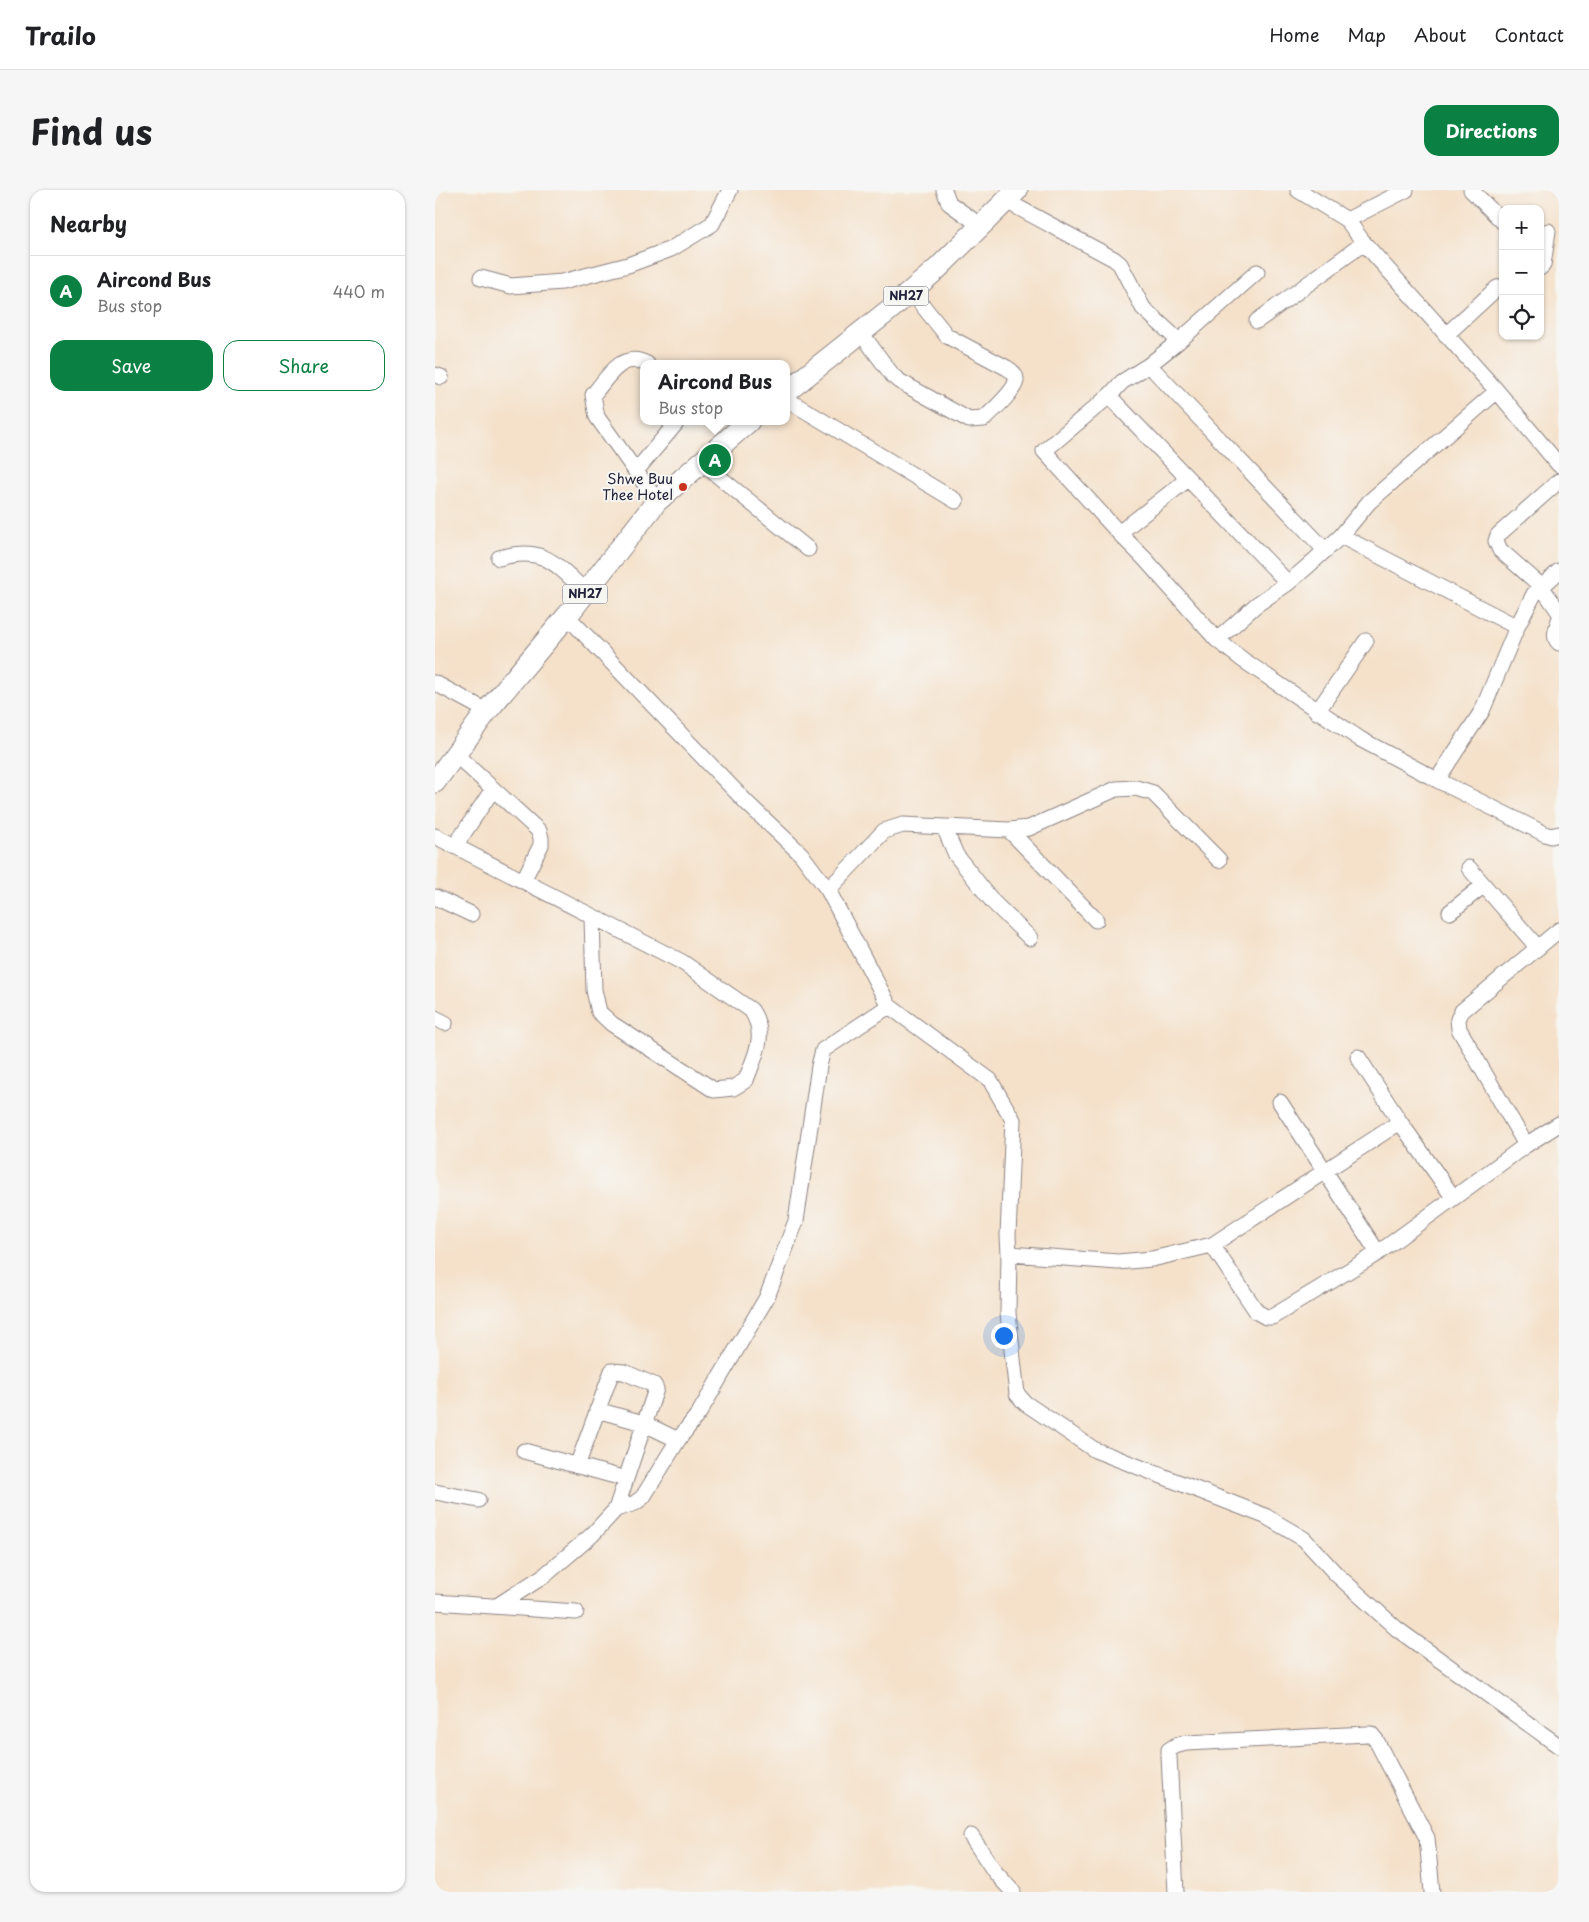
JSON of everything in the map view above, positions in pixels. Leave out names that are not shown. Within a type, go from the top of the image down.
[{"type":"highway","name":"NH27","points":[[790,389],[911,291],[981,226],[1011,195]]},
{"type":"highway","name":"NH27","points":[[435,782],[487,711],[567,616],[657,501],[745,425]]},
{"type":"street","points":[[481,278],[511,286],[562,282],[628,265],[671,249],[712,224],[730,190]]},
{"type":"street","points":[[944,190],[943,193],[949,203],[981,226]]},
{"type":"street","points":[[1298,190],[1347,220],[1364,243],[1497,391],[1559,465]]},
{"type":"street","points":[[1347,220],[1406,190]]},
{"type":"street","points":[[1471,190],[1499,218]]},
{"type":"street","points":[[1011,195],[1120,264],[1143,308],[1179,341]]},
{"type":"street","points":[[1544,259],[1549,231]]},
{"type":"street","points":[[1257,321],[1364,243]]},
{"type":"street","points":[[1257,272],[1179,341],[1149,365],[1122,382],[1109,396],[1044,451],[1144,558],[1217,640],[1243,660],[1317,712],[1360,739],[1545,834],[1551,836],[1559,834]]},
{"type":"street","points":[[1446,334],[1499,287]]},
{"type":"street","points":[[861,333],[893,376],[899,381],[969,420],[984,419],[1013,389],[1016,381],[1015,376],[1007,368],[947,336],[911,291]]},
{"type":"street","points":[[640,361],[626,360],[618,364],[593,395],[597,417],[657,501]]},
{"type":"street","points":[[1149,365],[1325,550]]},
{"type":"street","points":[[1217,640],[1256,605],[1288,583],[1341,536],[1369,502],[1497,391]]},
{"type":"street","points":[[1109,396],[1288,583]]},
{"type":"street","points":[[790,401],[956,501]]},
{"type":"street","points":[[636,471],[676,425]]},
{"type":"street","points":[[702,463],[808,549]]},
{"type":"street","points":[[1119,533],[1188,479]]},
{"type":"street","points":[[1559,480],[1498,534],[1496,540],[1500,550],[1541,586],[1559,612]]},
{"type":"street","points":[[1341,536],[1517,627]]},
{"type":"street","points":[[499,558],[516,553],[534,553],[553,562],[586,592]]},
{"type":"street","points":[[1437,780],[1482,711],[1517,627],[1534,594],[1559,571]]},
{"type":"street","points":[[567,616],[747,802],[801,854],[828,890],[889,1006],[990,1080],[1013,1120],[1008,1235],[1008,1313],[1017,1394],[1025,1403],[1095,1450],[1265,1516],[1304,1539],[1337,1574],[1397,1629],[1559,1746]]},
{"type":"street","points":[[1559,620],[1555,635],[1556,640],[1559,642]]},
{"type":"street","points":[[1317,712],[1366,641]]},
{"type":"street","points":[[435,682],[487,711]]},
{"type":"street","points":[[455,754],[539,831],[541,845],[523,881]]},
{"type":"street","points":[[828,890],[884,831],[903,825],[1009,830],[1029,828],[1116,789],[1137,788],[1153,793],[1219,860]]},
{"type":"street","points":[[455,846],[493,789]]},
{"type":"street","points":[[944,827],[956,855],[987,896],[1030,938]]},
{"type":"street","points":[[1009,830],[1096,920]]},
{"type":"street","points":[[435,836],[682,962],[751,1010],[758,1020],[761,1036],[746,1080],[733,1088],[714,1090],[612,1024],[599,1012],[593,990],[592,917]]},
{"type":"street","points":[[1469,868],[1538,948]]},
{"type":"street","points":[[1450,912],[1484,885]]},
{"type":"street","points":[[435,897],[471,914]]},
{"type":"street","points":[[1527,1145],[1459,1030],[1458,1019],[1462,1011],[1559,930]]},
{"type":"street","points":[[616,1509],[635,1504],[643,1497],[678,1440],[699,1413],[767,1297],[796,1221],[823,1050],[889,1006]]},
{"type":"street","points":[[1358,1057],[1453,1198]]},
{"type":"street","points":[[1280,1102],[1377,1253]]},
{"type":"street","points":[[1009,1254],[1118,1262],[1152,1259],[1212,1245],[1400,1122]]},
{"type":"street","points":[[1212,1245],[1257,1312],[1266,1317],[1277,1314],[1377,1253],[1559,1124]]},
{"type":"street","points":[[497,1606],[545,1575],[592,1535],[616,1509],[656,1389],[654,1384],[624,1372],[612,1371],[577,1466]]},
{"type":"street","points":[[597,1410],[643,1424],[678,1440]]},
{"type":"street","points":[[524,1451],[626,1479]]},
{"type":"street","points":[[435,1492],[478,1500]]},
{"type":"street","points":[[435,1602],[575,1612]]},
{"type":"street","points":[[1176,1892],[1169,1750],[1186,1743],[1371,1734],[1376,1740],[1427,1838],[1432,1892]]},
{"type":"street","points":[[971,1836],[995,1872],[1013,1892]]},
{"type":"place","name":"Aircond Bus","points":[[715,460]]},
{"type":"place","name":"Shwe Buu Thee Hotel","points":[[683,487]]}]
